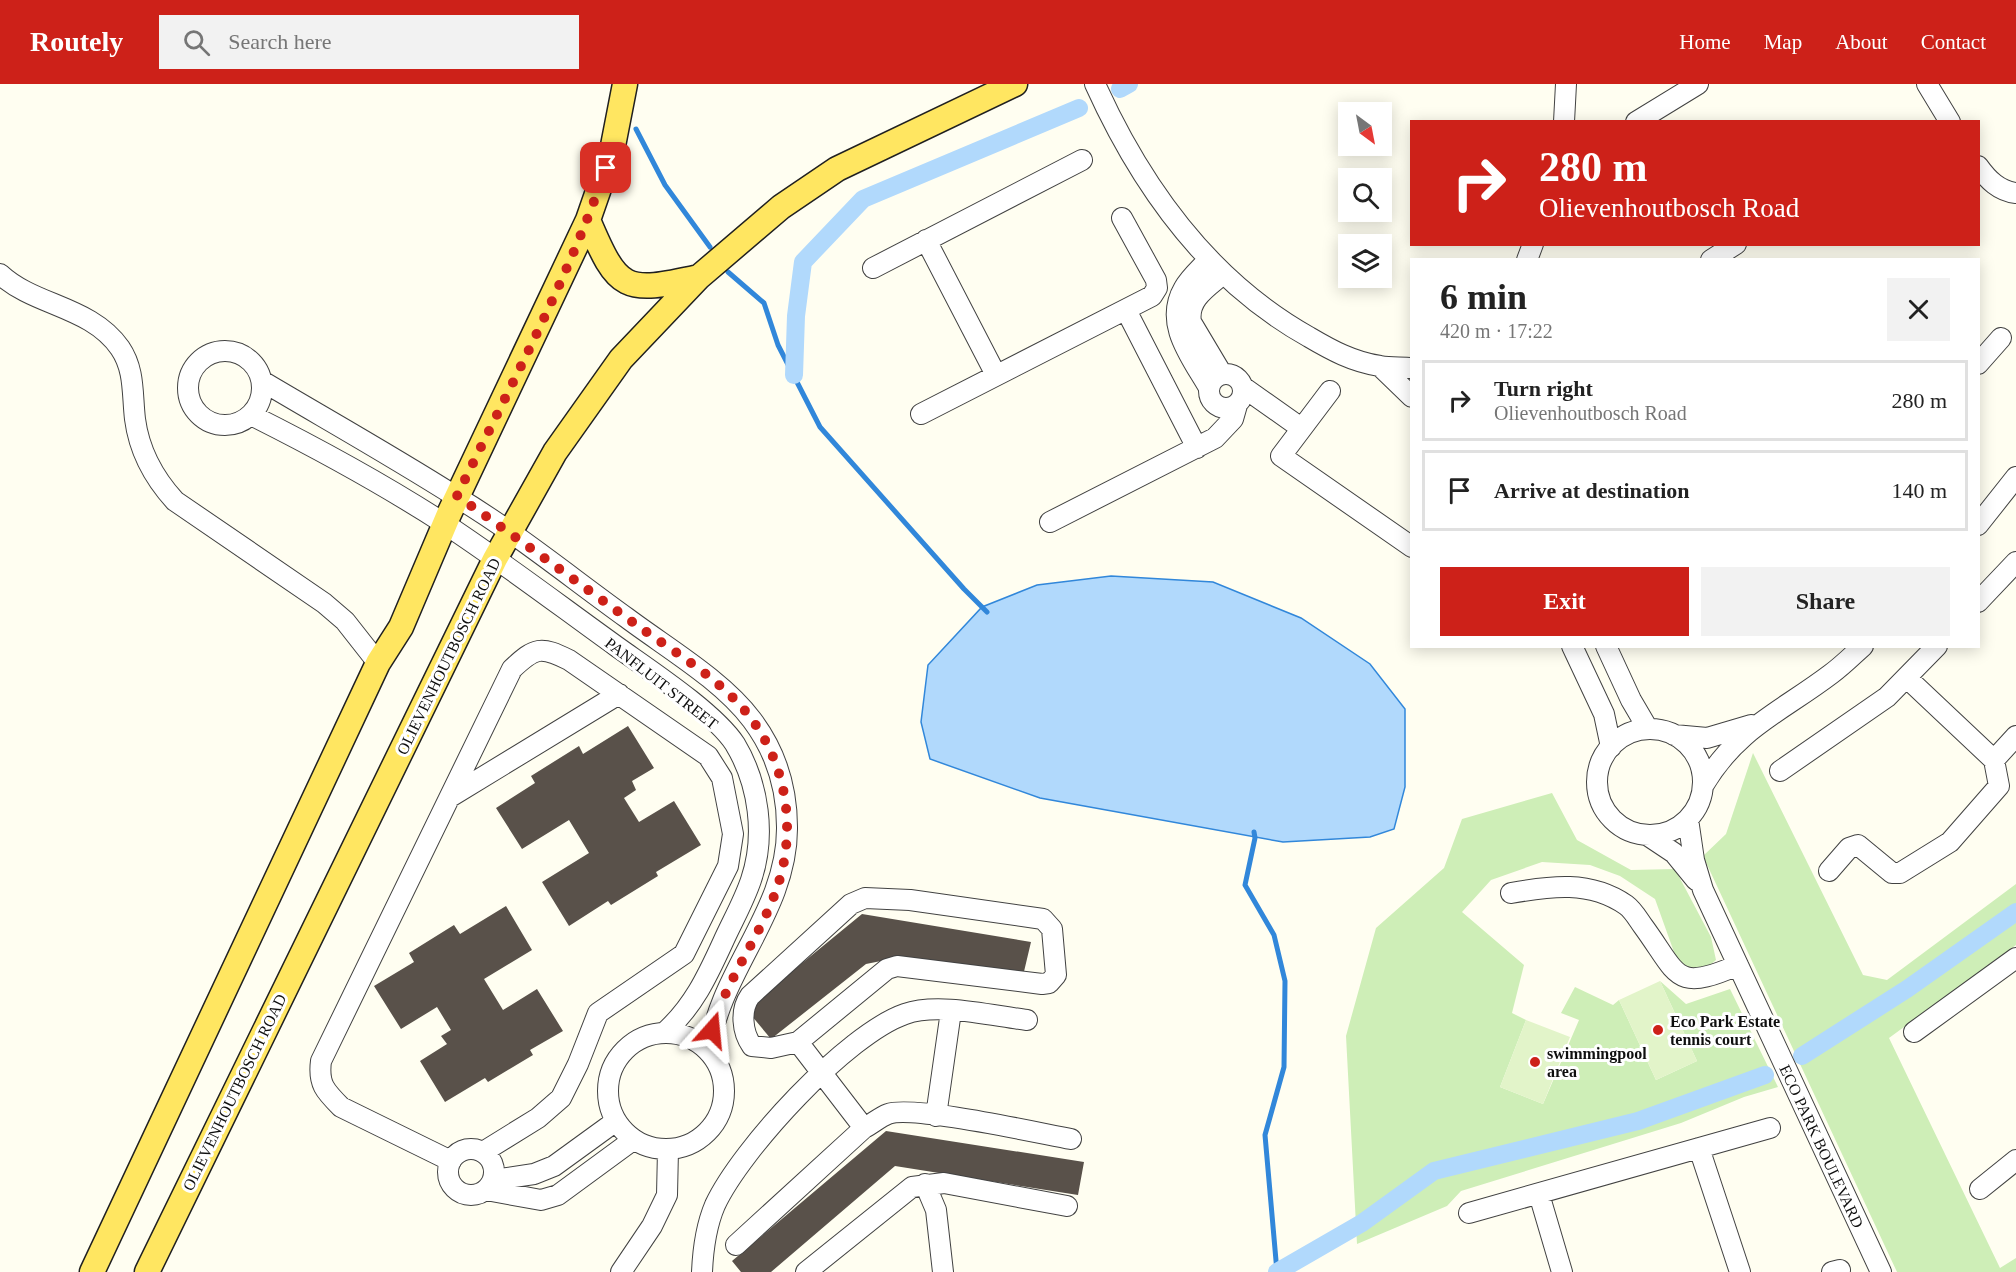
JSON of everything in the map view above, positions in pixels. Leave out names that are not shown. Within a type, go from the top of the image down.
[{"type":"main road","points":[[92,1272],[378,663],[401,627],[457,496],[588,220],[612,151],[625,84]]},
{"type":"main road","name":"OLIEVENHOUTBOSCH ROAD","points":[[147,1272],[495,559],[555,452],[621,359],[699,277],[781,207],[837,169],[1015,84]]},
{"type":"main road","points":[[588,220],[605,260],[614,273],[629,283],[655,287],[699,277]]},
{"type":"street","points":[[1095,84],[1111,120],[1153,190],[1183,232],[1223,274],[1290,327],[1342,356],[1381,367],[1410,368]]},
{"type":"street","points":[[1564,120],[1566,84]]},
{"type":"street","points":[[1639,120],[1698,84]]},
{"type":"street","points":[[1927,84],[1945,120]]},
{"type":"street","points":[[873,268],[1082,160]]},
{"type":"street","points":[[1980,168],[1995,185],[2004,191],[2016,193]]},
{"type":"street","points":[[921,414],[1152,296],[1157,288],[1156,280],[1122,218]]},
{"type":"street","points":[[926,240],[996,375]]},
{"type":"street","points":[[1715,258],[1733,246]]},
{"type":"street","points":[[1209,259],[1184,288],[1176,322],[1179,334],[1216,381]]},
{"type":"street","points":[[0,274],[10,284],[67,308],[104,330],[120,347],[130,366],[135,422],[147,460],[159,483],[175,501],[338,615],[378,663]]},
{"type":"street","points":[[1216,381],[1191,322],[1190,312],[1196,298],[1223,274]]},
{"type":"street","points":[[1126,310],[1197,448]]},
{"type":"street","points":[[1980,362],[2001,338]]},
{"type":"street","points":[[228,351],[250,360],[262,381],[258,405],[251,415],[229,425],[205,420],[190,401],[189,376],[195,365],[204,357],[228,351]]},
{"type":"street","points":[[1381,367],[1410,395]]},
{"type":"street","points":[[1050,522],[1197,448],[1227,428],[1233,419],[1240,396],[1235,376],[1216,381],[1209,395],[1217,406],[1230,408],[1240,396]]},
{"type":"street","name":"PANFLUIT STREET","points":[[262,381],[457,496],[735,700],[753,721],[777,764],[785,793],[785,856],[767,913],[721,1002],[712,1030],[709,1051]]},
{"type":"street","points":[[1330,391],[1281,456],[1410,546]]},
{"type":"street","points":[[1240,396],[1301,428]]},
{"type":"street","name":"PANFLUIT STREET","points":[[251,415],[322,451],[445,524],[663,680],[717,724],[734,743],[752,782],[757,805],[759,840],[751,881],[695,999],[664,1033]]},
{"type":"street","points":[[1980,522],[2016,477]]},
{"type":"street","points":[[1980,600],[2016,562]]},
{"type":"street","points":[[1573,648],[1604,714],[1611,747]]},
{"type":"street","points":[[1607,648],[1631,700],[1648,729]]},
{"type":"street","points":[[1756,723],[1707,738],[1648,729],[1634,732],[1611,747],[1599,770],[1598,795],[1605,810],[1616,823],[1630,831],[1647,835],[1662,834],[1676,828],[1688,819],[1699,804],[1703,786],[1716,762],[1756,723],[1832,674],[1861,648]]},
{"type":"street","points":[[1780,771],[1870,710],[1907,678],[1935,648]]},
{"type":"street","points":[[451,1161],[341,1107],[328,1095],[319,1078],[321,1061],[512,669],[525,656],[536,650],[549,650],[619,694],[708,756],[722,778],[733,834],[728,866],[684,954],[598,1013],[578,1064],[561,1098],[538,1118],[483,1152],[466,1150],[451,1161],[449,1176],[456,1190],[471,1196],[490,1185],[534,1174],[554,1166],[616,1121]]},
{"type":"street","points":[[1829,871],[1849,849],[1858,845],[1897,875],[1950,842],[1997,790],[1999,780],[1994,760],[1907,678]]},
{"type":"street","points":[[450,796],[619,694]]},
{"type":"street","points":[[1673,734],[1686,743],[1696,755],[1702,770],[1703,786]]},
{"type":"street","points":[[1994,760],[2016,736]]},
{"type":"street","name":"ECO PARK BOULEVARD","points":[[1688,819],[1694,860],[1703,890],[1881,1272]]},
{"type":"street","name":"ECO PARK BOULEVARD","points":[[1647,835],[1674,853],[1703,890]]},
{"type":"street","points":[[1511,893],[1562,886],[1586,887],[1611,897],[1633,912],[1672,969],[1688,979],[1708,978],[1738,965]]},
{"type":"street","points":[[865,898],[910,900],[1043,919],[1050,924],[1057,969],[1056,975],[1049,983],[897,966],[887,969],[798,1042],[771,1048],[752,1046],[744,1031],[745,1004],[760,986],[851,904],[865,898]]},
{"type":"street","points":[[1914,1032],[2016,958]]},
{"type":"street","points":[[702,1272],[709,1223],[727,1185],[750,1149],[823,1073],[862,1040],[894,1019],[925,1010],[1027,1020]]},
{"type":"street","points":[[936,1116],[951,1011]]},
{"type":"street","name":"PANFLUIT STREET","points":[[633,1140],[616,1121],[608,1094],[610,1076],[617,1059],[630,1046],[646,1036],[664,1033],[681,1034],[696,1040],[709,1051],[723,1076],[724,1104],[717,1122],[704,1137],[687,1146],[668,1150]]},
{"type":"street","points":[[798,1042],[864,1128]]},
{"type":"street","points":[[736,1245],[864,1128],[889,1114],[905,1112],[936,1116],[1071,1139]]},
{"type":"street","points":[[1469,1213],[1770,1128]]},
{"type":"street","points":[[490,1185],[542,1200],[558,1195],[633,1140],[650,1148],[668,1150],[667,1195],[652,1226],[621,1272]]},
{"type":"street","points":[[1699,1148],[1740,1272]]},
{"type":"street","points":[[483,1152],[494,1168],[490,1185]]},
{"type":"street","points":[[1980,1189],[2016,1160]]},
{"type":"street","points":[[806,1272],[902,1193],[924,1184],[944,1183],[1067,1206]]},
{"type":"street","points":[[924,1184],[936,1210],[943,1272]]},
{"type":"street","points":[[1539,1194],[1562,1272]]},
{"type":"green space","points":[[1753,753],[1863,975],[1887,980],[2016,884],[2016,945],[1889,1038],[2000,1268],[2016,1258],[2016,1272],[1897,1272],[1703,856],[1726,834]]},
{"type":"green space","points":[[1552,793],[1577,840],[1631,870],[1675,869],[1711,937],[1716,960],[1699,974],[1679,966],[1655,899],[1620,876],[1590,865],[1542,862],[1491,880],[1462,912],[1524,965],[1512,1013],[1526,1020],[1500,1087],[1543,1104],[1579,1020],[1561,1013],[1575,987],[1613,1005],[1619,1000],[1656,1080],[1697,1061],[1660,981],[1686,1004],[1730,989],[1778,1087],[1744,1097],[1681,1123],[1461,1191],[1447,1206],[1357,1244],[1346,1036],[1376,928],[1444,868],[1462,819]]},
{"type":"green space","name":"Eco Park Estate tennis court","points":[[1660,981],[1697,1061],[1656,1080],[1619,1000]]},
{"type":"green space","name":"swimmingpool area","points":[[1526,1020],[1570,1037],[1543,1104],[1500,1087]]},
{"type":"water","points":[[1111,576],[1213,582],[1301,618],[1370,664],[1405,709],[1405,787],[1394,829],[1370,837],[1283,842],[1040,798],[930,759],[921,722],[928,665],[982,607],[1037,585]]},
{"type":"building","points":[[628,726],[654,768],[632,781],[636,790],[624,798],[639,822],[674,801],[701,845],[656,872],[658,876],[611,905],[608,901],[569,926],[542,882],[589,853],[569,820],[522,849],[496,808],[535,783],[531,776],[579,746],[583,754]]},
{"type":"building","points":[[506,906],[532,950],[484,979],[503,1010],[537,989],[563,1031],[530,1050],[533,1055],[488,1082],[485,1078],[445,1102],[420,1061],[447,1044],[441,1036],[451,1030],[437,1007],[401,1029],[374,986],[414,962],[409,953],[454,925],[460,934]]},
{"type":"building","points":[[862,914],[1031,942],[1022,980],[886,960],[866,964],[771,1039],[746,1009]]},
{"type":"building","points":[[886,1131],[1084,1162],[1078,1195],[895,1166],[771,1272],[741,1272],[732,1261]]},
{"type":"waterway","points":[[1120,89],[1129,84]]},
{"type":"waterway","points":[[794,375],[796,316],[803,262],[863,199],[1079,108]]},
{"type":"waterway","points":[[636,129],[665,185],[710,247]]},
{"type":"waterway","points":[[728,272],[764,303],[778,345],[820,427],[987,612]]},
{"type":"waterway","points":[[1254,832],[1255,838],[1245,885],[1274,935],[1285,981],[1284,1067],[1265,1135],[1277,1272]]},
{"type":"waterway","points":[[1802,1056],[1907,989],[2016,912]]},
{"type":"waterway","points":[[1277,1272],[1362,1223],[1434,1171],[1638,1121],[1765,1075]]},
{"type":"place","name":"Eco Park Estate tennis court","points":[[1658,1030]]},
{"type":"place","name":"swimmingpool area","points":[[1535,1062]]},
{"type":"route","points":[[606,168],[588,220],[561,280],[457,496],[686,661],[735,700],[753,721],[777,764],[785,793],[787,828],[785,856],[767,913],[721,1002],[712,1030]]}]
